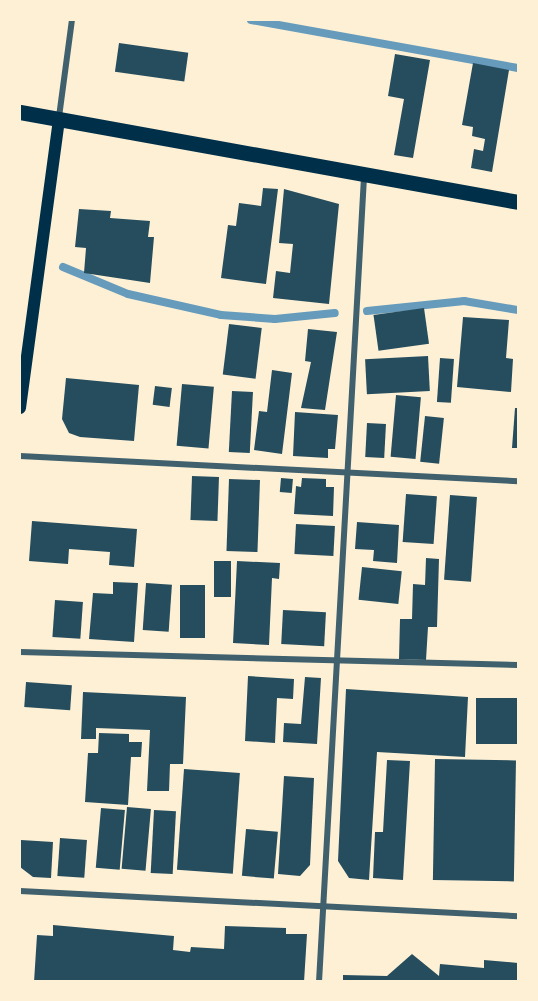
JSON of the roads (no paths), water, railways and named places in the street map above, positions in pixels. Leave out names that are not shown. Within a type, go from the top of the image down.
[{"type":"main road","points":[[20,112],[364,176],[519,202]]},
{"type":"main road","points":[[20,408],[59,119]]},
{"type":"street","points":[[59,119],[72,20]]},
{"type":"street","points":[[319,981],[321,904],[364,176]]},
{"type":"street","points":[[20,456],[519,481]]},
{"type":"street","points":[[20,652],[335,662],[519,664]]},
{"type":"street","points":[[20,891],[321,904],[519,916]]},
{"type":"waterway","points":[[251,20],[518,68]]},
{"type":"waterway","points":[[63,267],[128,294],[221,315],[275,319],[335,313]]},
{"type":"waterway","points":[[367,311],[464,301],[518,310]]}]
